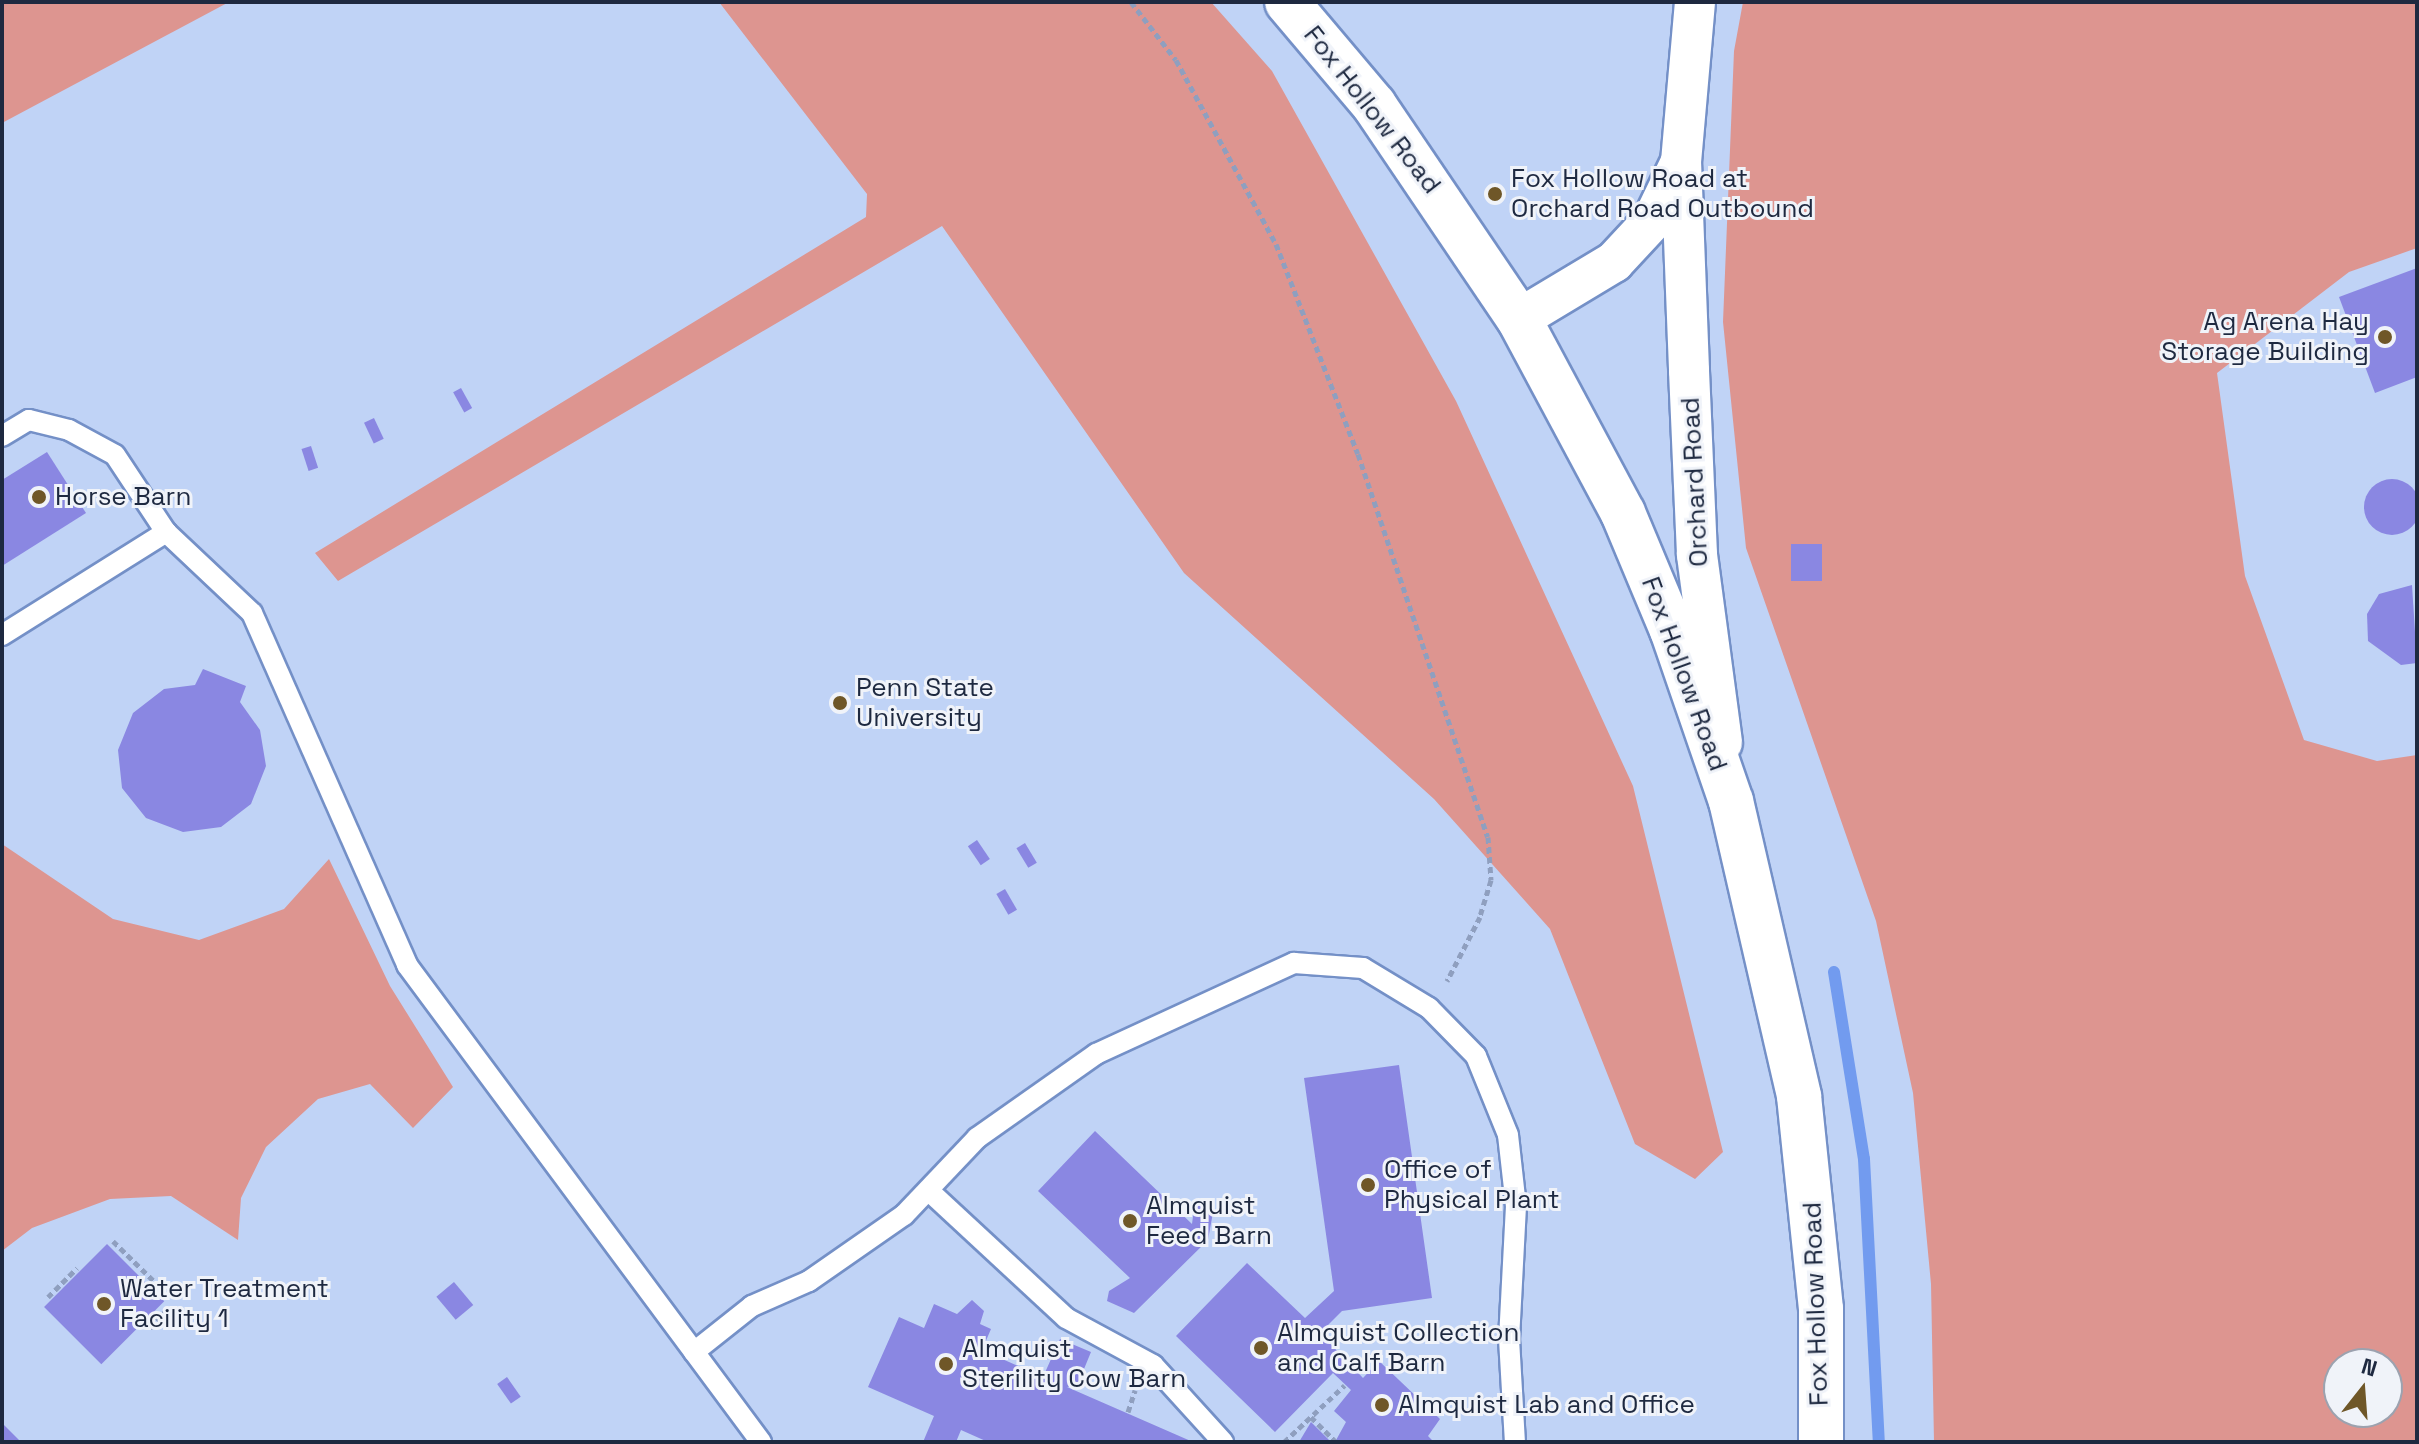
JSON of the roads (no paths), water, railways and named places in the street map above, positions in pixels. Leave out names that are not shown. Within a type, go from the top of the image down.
[{"type":"main road","name":"Fox Hollow Road","points":[[1287,2],[1374,105],[1519,319],[1623,513],[1731,801],[1799,1096],[1821,1309],[1821,1442]]},
{"type":"street","name":"Orchard Road","points":[[1695,2],[1681,161],[1697,555],[1731,801]]},
{"type":"street","name":"Orchard Road","points":[[1519,319],[1614,262],[1653,220],[1681,161]]},
{"type":"lane","points":[[2,436],[29,420],[69,430],[115,455],[166,532],[252,613],[407,965],[761,1442]]},
{"type":"lane","points":[[2,635],[166,532]]},
{"type":"lane","points":[[694,1352],[752,1306],[809,1281],[929,1191],[977,1138],[1096,1054],[1294,963],[1363,968],[1429,1008],[1476,1056],[1508,1135],[1516,1206],[1509,1339],[1515,1442]]},
{"type":"lane","points":[[929,1191],[1066,1318],[1153,1365],[1223,1442]]},
{"type":"waterway","points":[[1834,972],[1864,1159],[1879,1442]]},
{"type":"place","name":"Fox Hollow Road at Orchard Road Outbound","points":[[1495,194]]},
{"type":"place","name":"Ag Arena Hay Storage Building","points":[[2385,337]]},
{"type":"place","name":"Horse Barn","points":[[39,497]]},
{"type":"place","name":"Penn State University","points":[[840,703]]},
{"type":"place","name":"Office of Physical Plant","points":[[1368,1185]]},
{"type":"place","name":"Almquist Feed Barn","points":[[1130,1221]]},
{"type":"place","name":"Water Treatment Facility 1","points":[[104,1304]]},
{"type":"place","name":"Almquist Collection and Calf Barn","points":[[1261,1348]]},
{"type":"place","name":"Almquist Sterility Cow Barn","points":[[946,1364]]},
{"type":"place","name":"Almquist Lab and Office","points":[[1382,1405]]}]
